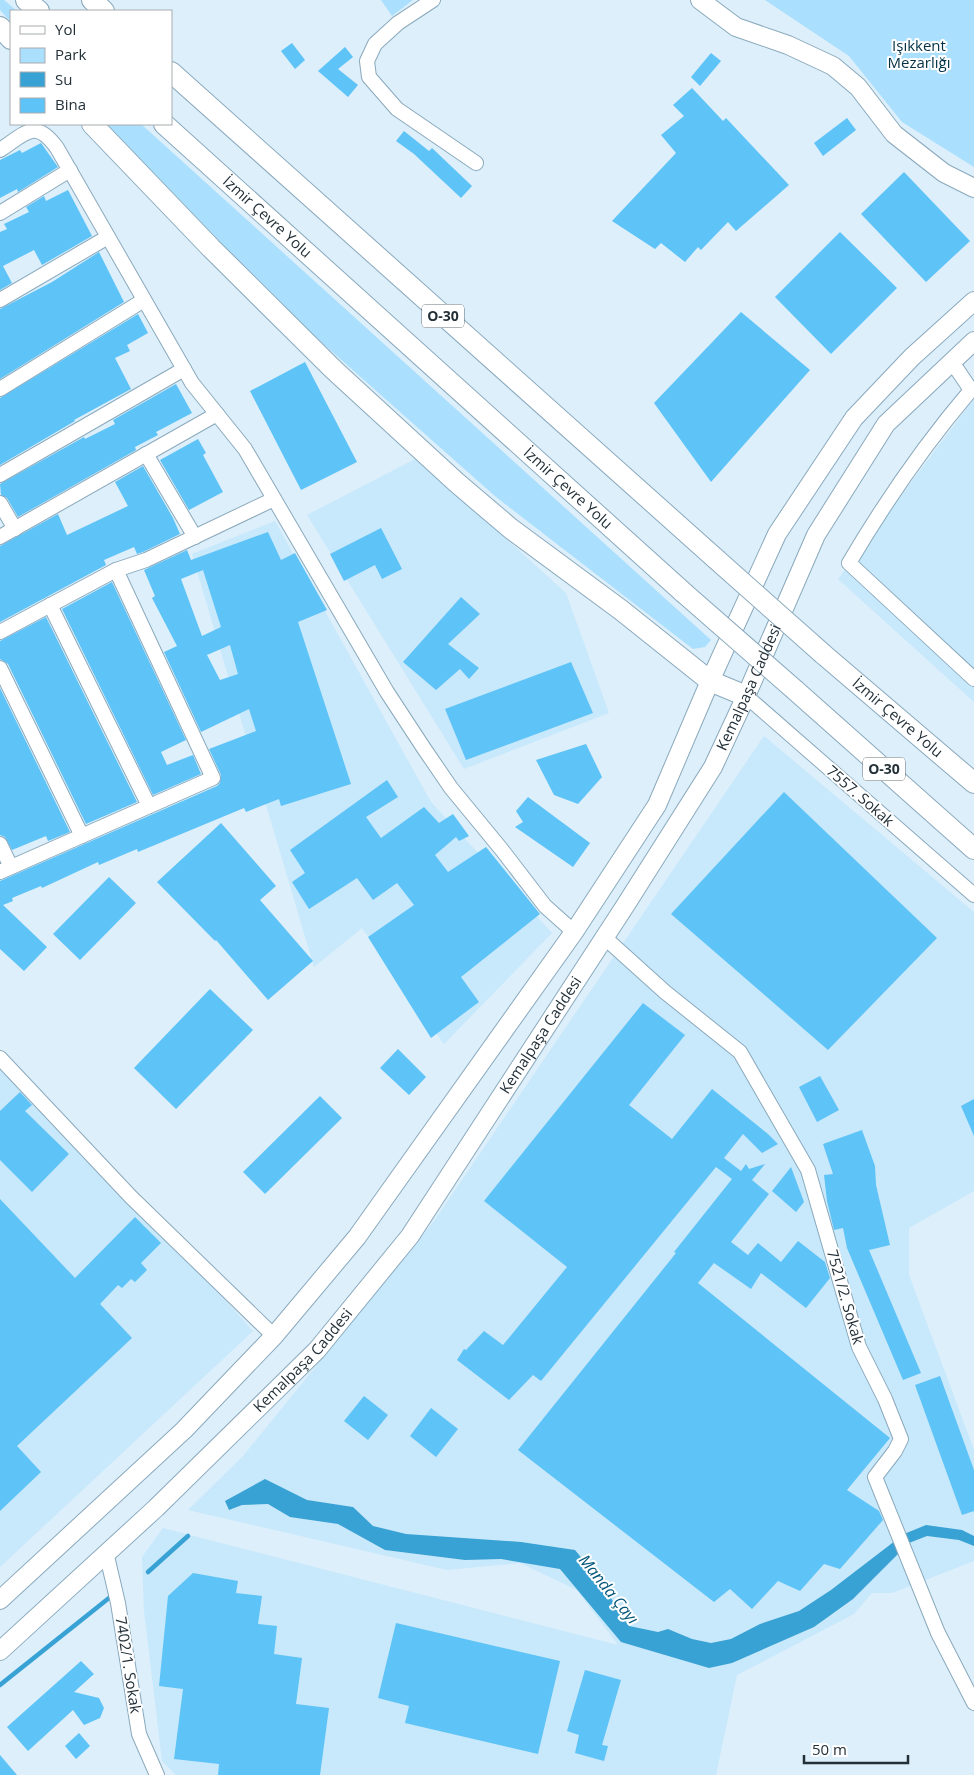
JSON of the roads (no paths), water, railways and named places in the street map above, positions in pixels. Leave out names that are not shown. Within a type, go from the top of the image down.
[{"type":"highway","points":[[26,0],[38,10]]},
{"type":"highway","points":[[92,0],[103,10]]},
{"type":"highway","points":[[0,27],[10,38]]},
{"type":"highway","name":"İzmir Çevre Yolu","points":[[172,73],[716,560],[974,783]]},
{"type":"highway","points":[[93,125],[211,248],[327,363],[456,482],[510,528],[621,610],[710,681],[746,696]]},
{"type":"highway","name":"İzmir Çevre Yolu","points":[[165,125],[684,593],[974,849]]},
{"type":"main road","points":[[700,0],[736,27],[788,44],[833,66],[858,87],[894,134],[944,172],[974,188]]},
{"type":"main road","name":"Kemalpaşa Caddesi","points":[[0,1600],[184,1430],[274,1336],[357,1237],[574,932],[657,804],[710,681],[777,534],[854,418],[912,357],[974,301]]},
{"type":"main road","name":"Kemalpaşa Caddesi","points":[[0,1651],[156,1508],[317,1350],[410,1236],[713,767],[816,535],[886,424],[974,341]]},
{"type":"street","points":[[433,0],[398,23],[375,44],[367,61],[369,77],[397,110],[476,163]]},
{"type":"street","points":[[0,150],[29,131],[46,134],[57,148],[184,369],[245,449],[387,692],[451,788],[546,906],[574,932]]},
{"type":"street","points":[[0,213],[70,170]]},
{"type":"street","points":[[0,300],[108,237]]},
{"type":"street","points":[[0,389],[144,300]]},
{"type":"street","points":[[952,362],[971,390],[926,446],[876,517],[849,563],[974,679]]},
{"type":"street","points":[[0,475],[184,369]]},
{"type":"street","points":[[0,537],[217,414]]},
{"type":"street","points":[[146,454],[195,537]]},
{"type":"street","points":[[0,632],[116,570],[146,560],[274,499]]},
{"type":"street","points":[[0,503],[15,528]]},
{"type":"street","points":[[0,844],[6,869],[213,778],[116,570]]},
{"type":"street","points":[[50,605],[148,806]]},
{"type":"street","points":[[0,668],[82,836]]},
{"type":"street","name":"7557. Sokak","points":[[746,696],[974,895]]},
{"type":"street","name":"7521/2. Sokak","points":[[604,936],[664,992],[740,1052],[808,1170],[859,1347],[885,1399],[901,1439],[895,1451],[875,1477],[938,1633],[974,1703]]},
{"type":"street","points":[[0,1058],[131,1197],[274,1336]]},
{"type":"street","name":"7402/1. Sokak","points":[[106,1552],[118,1603],[139,1734],[157,1775]]},
{"type":"water","points":[[265,1479],[307,1500],[353,1507],[373,1526],[406,1534],[521,1542],[575,1550],[598,1578],[629,1626],[658,1632],[668,1629],[692,1639],[711,1643],[731,1639],[760,1624],[799,1611],[831,1590],[904,1534],[926,1525],[962,1530],[974,1536],[974,1546],[959,1540],[927,1536],[909,1543],[853,1599],[814,1627],[732,1663],[709,1668],[621,1642],[560,1569],[501,1559],[465,1560],[385,1550],[338,1524],[290,1517],[268,1504],[242,1505],[229,1510],[225,1501]]},
{"type":"waterway","points":[[148,1572],[188,1536]]},
{"type":"waterway","points":[[0,1685],[109,1598]]},
{"type":"park label","name":"Işıkkent Mezarlığı","points":[[919,54]]},
{"type":"water label","name":"Manda Çayı","points":[[609,1589]]}]
